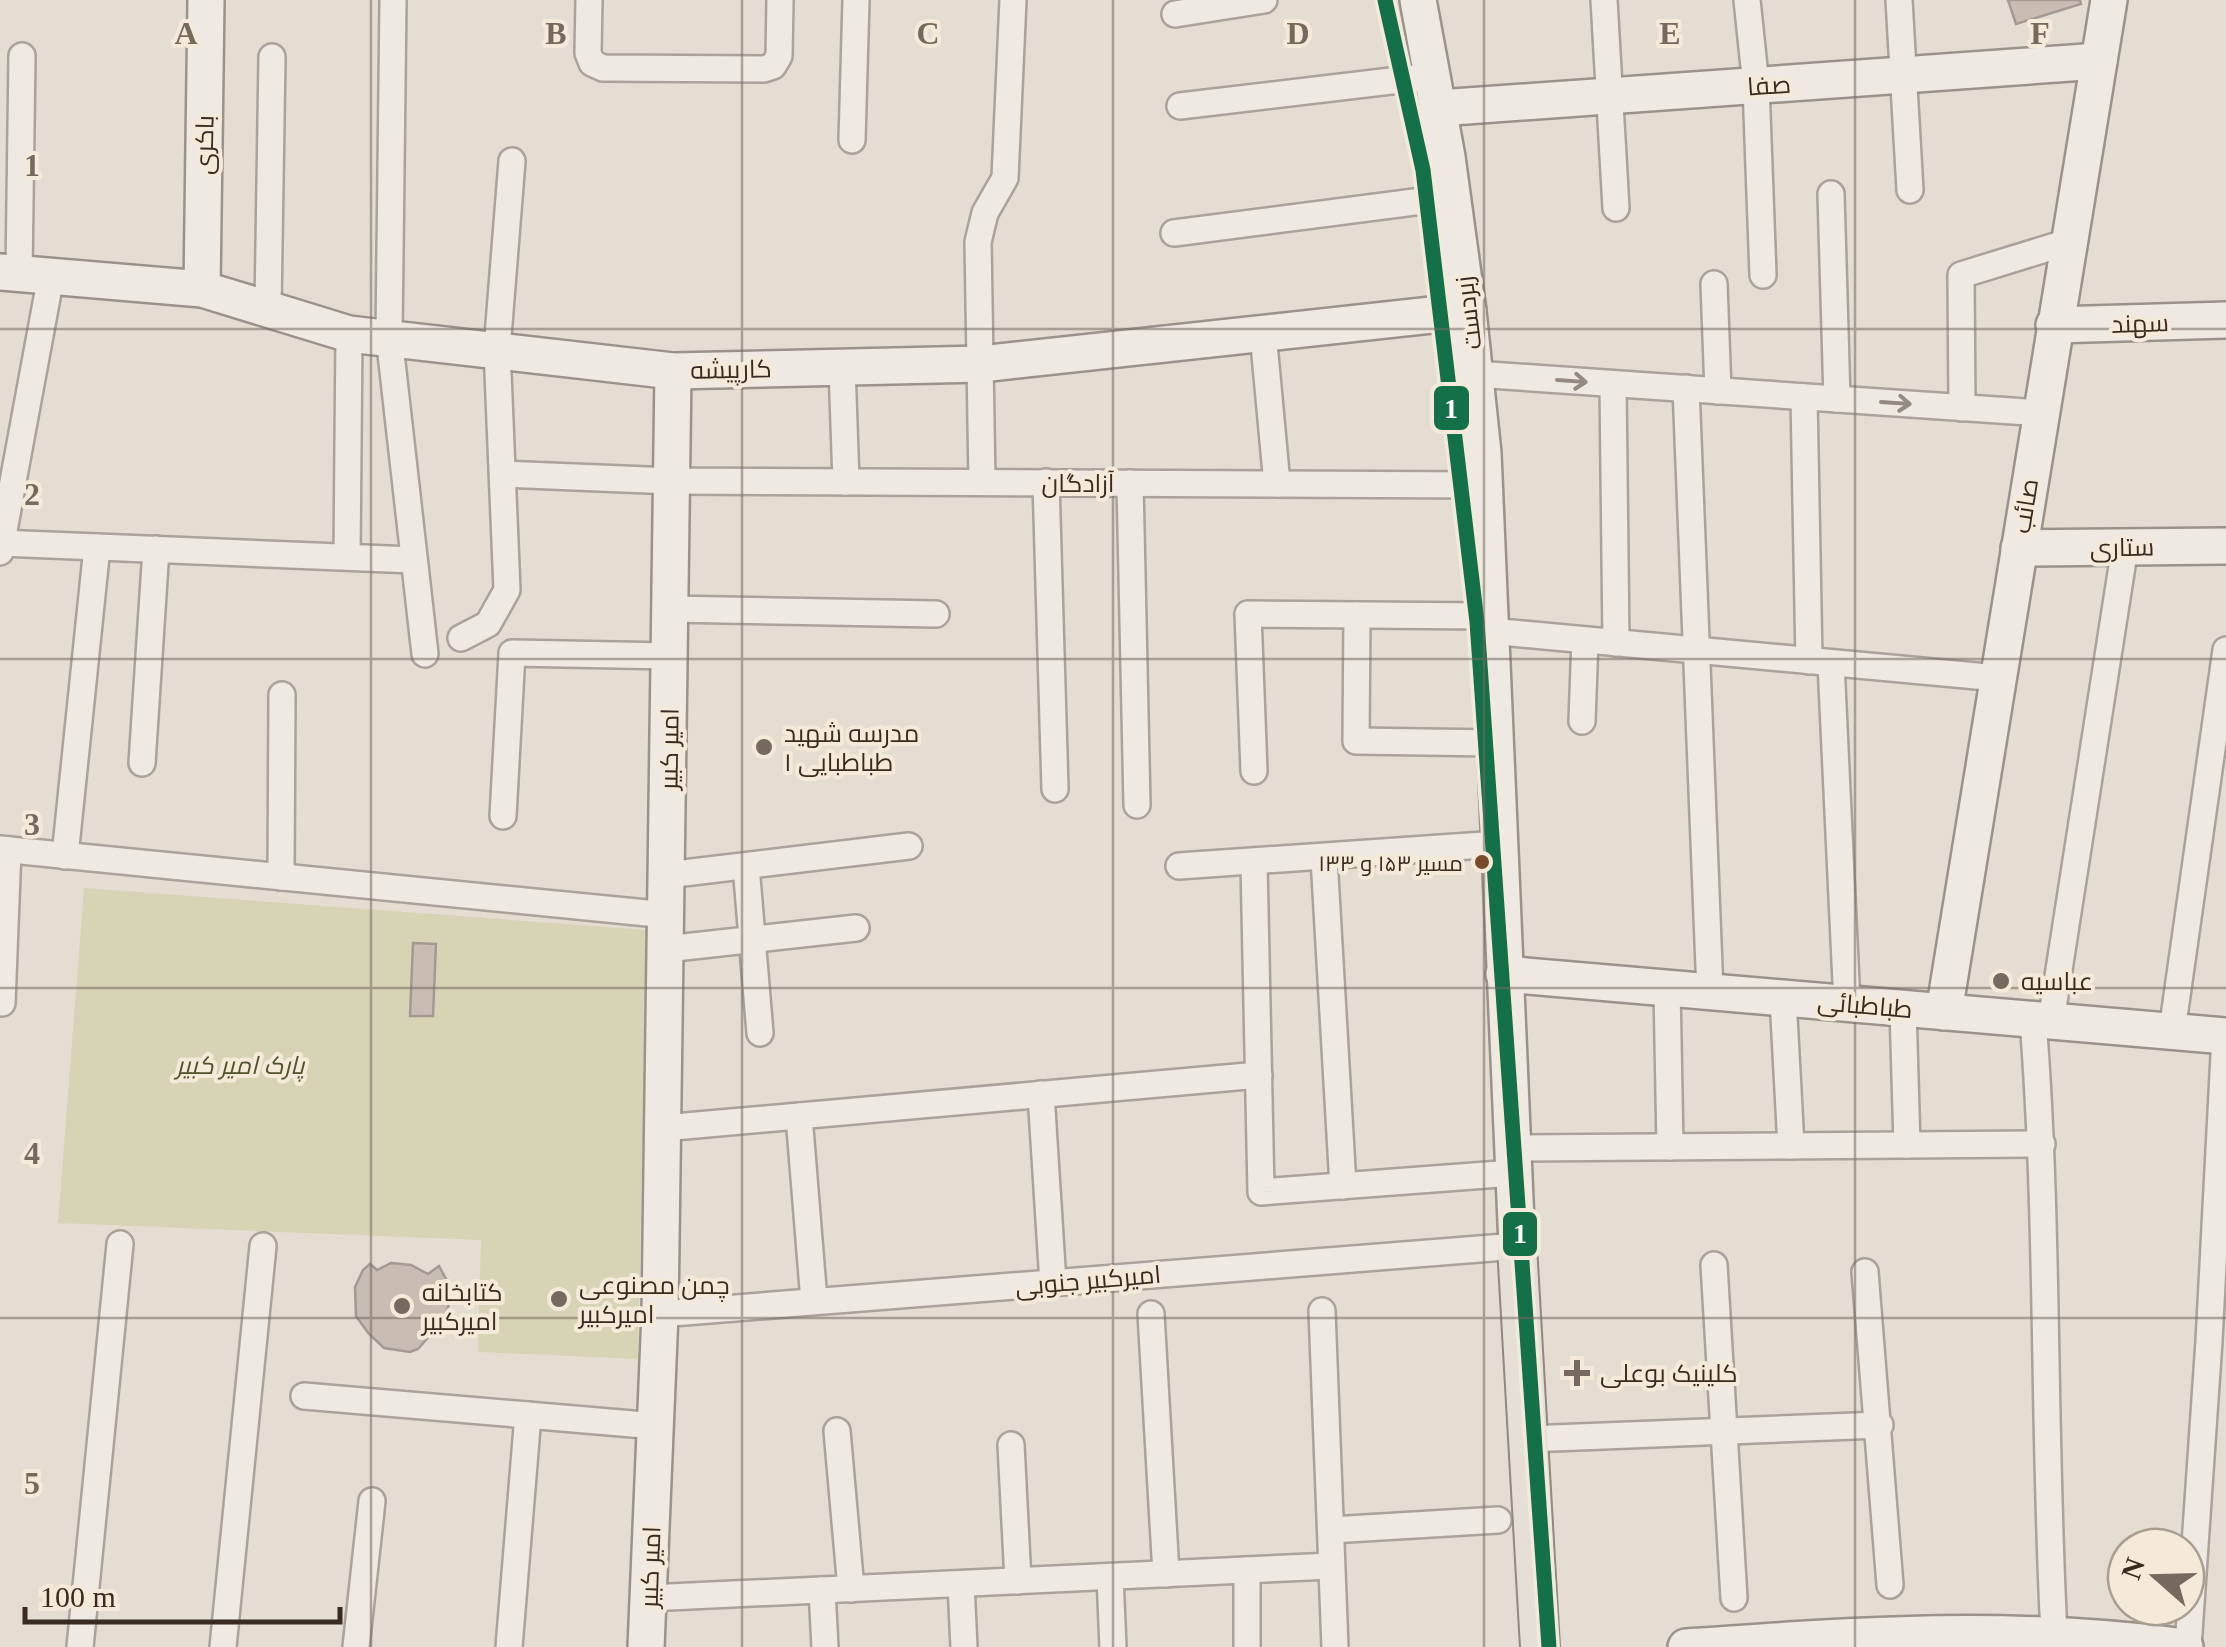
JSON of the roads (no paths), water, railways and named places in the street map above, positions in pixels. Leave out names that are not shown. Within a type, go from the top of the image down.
[{"type":"main road","name":"باکری","points":[[202,289],[206,0]]},
{"type":"main road","name":"زبردست","points":[[1418,0],[1453,197],[1484,485],[1516,1246],[1540,1647]]},
{"type":"main road","name":"صائب","points":[[1944,1012],[2109,0]]},
{"type":"main road","name":"صفا","points":[[1436,92],[1610,96],[2099,61]]},
{"type":"main road","name":"کارپیشه","points":[[23,274],[202,289],[349,334],[673,370],[981,364],[1468,310]]},
{"type":"main road","name":"سهند","points":[[2054,325],[2226,320]]},
{"type":"main road","name":"امیر کبیر","points":[[646,1647],[660,1314],[673,370]]},
{"type":"main road","name":"ستاری","points":[[2019,548],[2226,546]]},
{"type":"main road","name":"طباطبائی","points":[[1504,974],[2225,1036]]},
{"type":"main road","points":[[1686,1647],[1807,1643],[1931,1631],[2054,1633],[2174,1646]]},
{"type":"street","points":[[393,0],[389,336],[426,654]]},
{"type":"street","points":[[589,0],[588,53],[592,63],[603,68],[773,66],[779,56],[780,0]]},
{"type":"street","points":[[852,140],[856,0]]},
{"type":"street","points":[[982,482],[978,242],[985,213],[1005,178],[1013,0]]},
{"type":"street","points":[[1175,14],[1264,0]]},
{"type":"street","points":[[1604,0],[1616,208]]},
{"type":"street","points":[[1747,0],[1756,86],[1762,275]]},
{"type":"street","points":[[1899,0],[1910,190]]},
{"type":"street","points":[[22,56],[23,274],[1,546],[413,560]]},
{"type":"street","points":[[268,307],[272,57]]},
{"type":"street","points":[[1180,106],[1436,92]]},
{"type":"street","points":[[461,638],[488,624],[507,590],[496,349],[512,162]]},
{"type":"street","points":[[1830,194],[1837,399]]},
{"type":"street","points":[[1174,233],[1453,197]]},
{"type":"street","points":[[1962,408],[1961,275],[2068,242]]},
{"type":"street","points":[[1714,284],[1718,391]]},
{"type":"street","points":[[1263,333],[1277,484]]},
{"type":"street","points":[[347,557],[349,334]]},
{"type":"street","points":[[842,367],[846,482]]},
{"type":"street","points":[[1474,374],[2040,413]]},
{"type":"street","points":[[1613,384],[1616,643]]},
{"type":"street","points":[[1686,388],[1710,992]]},
{"type":"street","points":[[1804,397],[1847,1004]]},
{"type":"street","name":"آزادگان","points":[[504,474],[846,482],[1484,485]]},
{"type":"street","points":[[1046,482],[1055,789]]},
{"type":"street","points":[[1130,483],[1137,805]]},
{"type":"street","points":[[65,856],[97,547]]},
{"type":"street","points":[[2054,1633],[2047,1483],[2042,1020],[2125,547]]},
{"type":"street","points":[[142,763],[156,550]]},
{"type":"street","points":[[670,609],[936,614]]},
{"type":"street","points":[[1254,771],[1248,614],[1357,615],[1490,624],[1584,640],[1998,678]]},
{"type":"street","points":[[1357,615],[1356,741],[1494,743]]},
{"type":"street","points":[[1582,721],[1584,640]]},
{"type":"street","points":[[2172,1031],[2226,650]]},
{"type":"street","points":[[503,816],[512,654],[670,656]]},
{"type":"street","points":[[281,877],[282,694]]},
{"type":"street","points":[[1179,866],[1498,844]]},
{"type":"street","points":[[667,875],[910,846]]},
{"type":"street","points":[[2,1003],[4,849],[281,877],[667,932],[752,940],[856,928]]},
{"type":"street","points":[[1324,858],[1343,1186]]},
{"type":"street","points":[[1254,863],[1262,1192],[1343,1186],[1512,1160],[1670,1146],[2042,1144]]},
{"type":"street","points":[[746,866],[760,1034]]},
{"type":"street","points":[[1667,988],[1670,1146]]},
{"type":"street","points":[[1783,998],[1790,1146]]},
{"type":"street","points":[[1903,1008],[1907,1145]]},
{"type":"street","points":[[2174,1646],[2218,1342],[2225,1036]]},
{"type":"street","points":[[663,1128],[1259,1075]]},
{"type":"street","points":[[1041,1094],[1052,1283]]},
{"type":"street","points":[[800,1116],[814,1301]]},
{"type":"street","points":[[80,1647],[120,1244]]},
{"type":"street","points":[[223,1647],[263,1246]]},
{"type":"street","name":"امیرکبیر جنوبی","points":[[660,1314],[1516,1246]]},
{"type":"street","points":[[1714,1265],[1734,1598]]},
{"type":"street","points":[[1865,1272],[1890,1585]]},
{"type":"street","points":[[1322,1311],[1335,1647]]},
{"type":"street","points":[[1151,1314],[1166,1574]]},
{"type":"street","points":[[304,1396],[656,1426]]},
{"type":"street","points":[[509,1647],[528,1415]]},
{"type":"street","points":[[1528,1439],[1880,1424]]},
{"type":"street","points":[[838,1431],[851,1589]]},
{"type":"street","points":[[1011,1445],[1018,1581]]},
{"type":"street","points":[[356,1647],[372,1502]]},
{"type":"street","points":[[1331,1530],[1498,1520]]},
{"type":"street","points":[[648,1598],[1332,1566]]},
{"type":"street","points":[[1247,1570],[1248,1647]]},
{"type":"street","points":[[1110,1576],[1113,1647]]},
{"type":"street","points":[[961,1584],[964,1647]]},
{"type":"street","points":[[822,1590],[825,1647]]},
{"type":"place","name":"مدرسه شهید طباطبایی ۱","points":[[764,747]]},
{"type":"place","name":"مسیر ۱۵۳ و ۱۳۳","points":[[1482,862]]},
{"type":"place","name":"عباسیه","points":[[2001,981]]},
{"type":"place","name":"چمن مصنوعی امیرکبیر","points":[[559,1299]]},
{"type":"place","name":"کتابخانه امیرکبیر","points":[[402,1306]]},
{"type":"place","name":"کلینیک بوعلی","points":[[1577,1373]]},
{"type":"park label","name":"پارک امیر کبیر","points":[[240,1065]]}]
